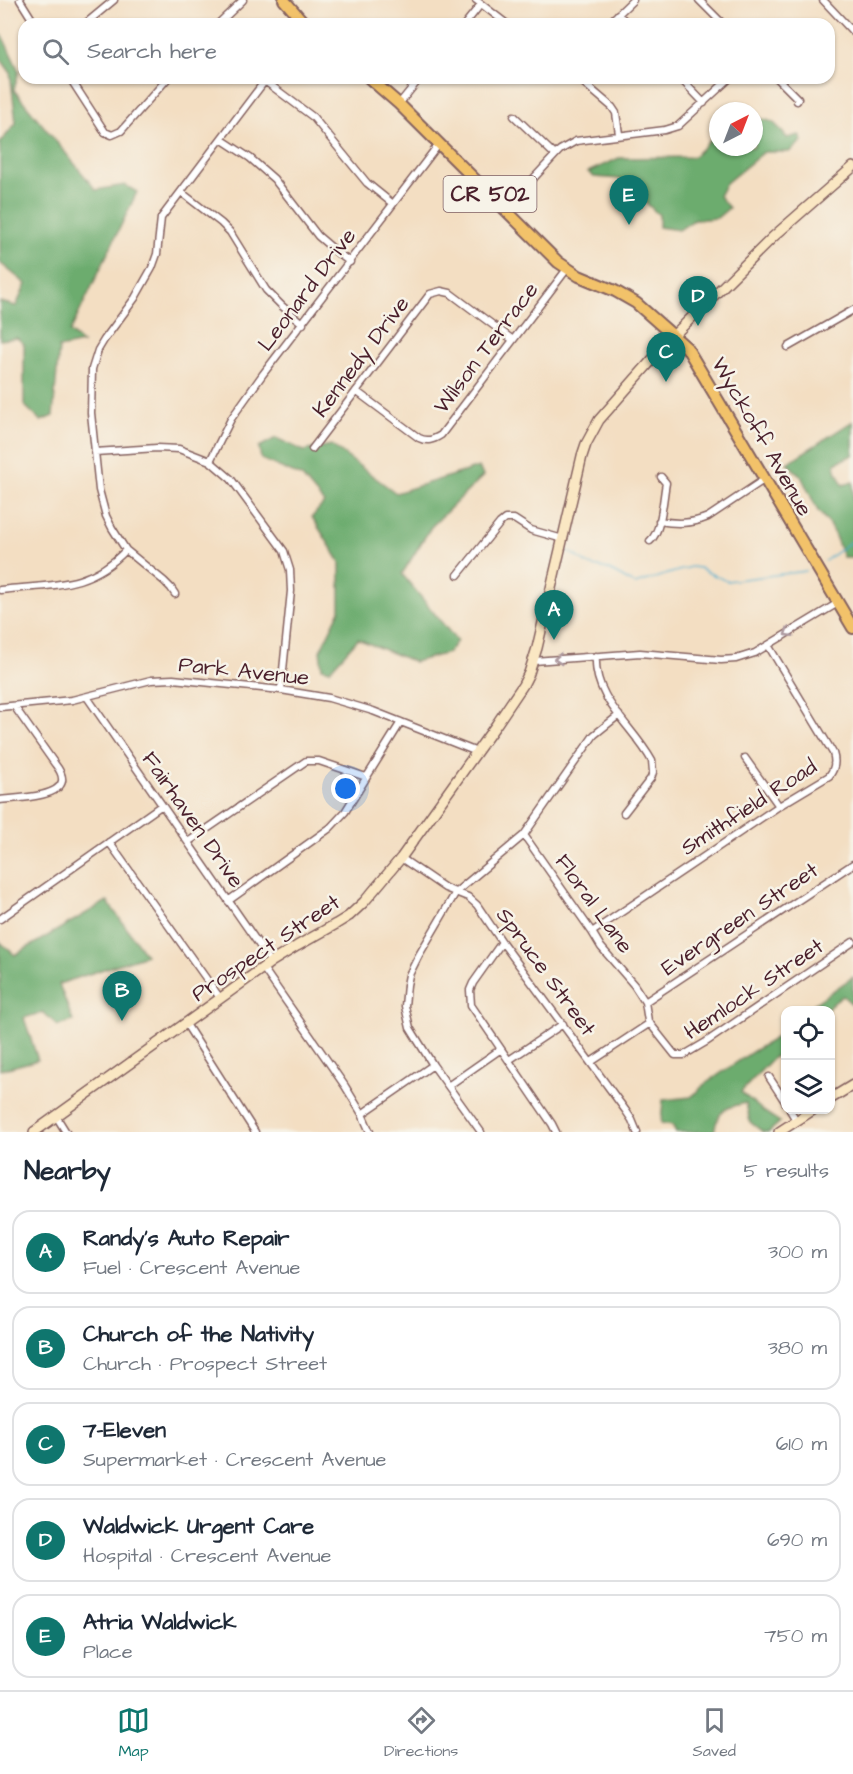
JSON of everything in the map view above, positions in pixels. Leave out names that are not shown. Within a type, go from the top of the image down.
[{"type":"main road","points":[[284,0],[300,18]]},
{"type":"main road","name":"Wyckoff Avenue","points":[[376,84],[567,269],[590,282],[626,296],[674,335],[692,355],[853,628]]},
{"type":"main road","name":"Prospect Street","points":[[34,1132],[263,968],[349,916],[378,887],[523,685],[534,661],[582,456],[592,431],[607,410],[674,335],[772,237],[853,167]]},
{"type":"main road","points":[[835,1096],[853,1084]]},
{"type":"main road","points":[[779,1132],[806,1114]]},
{"type":"street","points":[[20,0],[31,18]]},
{"type":"street","points":[[92,18],[114,0]]},
{"type":"street","points":[[224,18],[243,0]]},
{"type":"street","points":[[614,18],[633,0]]},
{"type":"street","points":[[699,0],[717,18]]},
{"type":"street","points":[[823,0],[853,32]]},
{"type":"street","points":[[469,18],[479,2],[499,18]]},
{"type":"street","points":[[618,14],[622,18]]},
{"type":"street","points":[[74,84],[105,132],[112,135],[122,131],[163,84]]},
{"type":"street","points":[[175,594],[164,581],[126,550],[112,528],[102,503],[91,413],[92,369],[104,340],[135,298],[152,268],[157,254],[161,218],[262,84]]},
{"type":"street","points":[[272,84],[313,117],[367,183],[393,204]]},
{"type":"street","points":[[399,104],[415,84]]},
{"type":"street","points":[[586,84],[612,106],[616,113],[619,134]]},
{"type":"street","points":[[687,84],[704,103]]},
{"type":"street","points":[[505,209],[563,147],[576,141],[671,129],[684,122],[724,84]]},
{"type":"street","points":[[783,84],[798,99],[797,101]]},
{"type":"street","points":[[514,116],[555,155]]},
{"type":"street","points":[[221,139],[263,168],[284,190],[318,236],[350,262]]},
{"type":"street","name":"Leonard Drive","points":[[210,461],[231,419],[263,374],[439,144]]},
{"type":"street","points":[[181,192],[230,232],[266,290],[303,324]]},
{"type":"street","name":"Wilson Terrace","points":[[356,391],[418,438],[428,440],[436,438],[441,435],[567,269]]},
{"type":"street","name":"Kennedy Drive","points":[[312,449],[430,294],[441,291],[450,293],[513,340]]},
{"type":"street","points":[[788,347],[853,310]]},
{"type":"street","points":[[95,452],[168,448],[188,452],[210,461],[231,479],[284,551],[287,560],[291,591],[281,690]]},
{"type":"street","points":[[650,541],[655,537],[659,521],[666,483],[662,477]]},
{"type":"street","points":[[659,521],[679,524],[708,517],[765,479]]},
{"type":"street","points":[[458,575],[505,519],[514,519],[531,530],[563,539]]},
{"type":"street","points":[[0,590],[66,584],[90,577],[109,566],[126,550]]},
{"type":"street","points":[[534,661],[640,653],[727,660],[746,657],[838,603]]},
{"type":"street","name":"Smithfield Road","points":[[592,932],[832,772],[835,762],[832,753],[768,645]]},
{"type":"street","points":[[596,656],[596,671],[601,690],[650,756],[653,766],[651,778],[624,813]]},
{"type":"street","name":"Park Avenue","points":[[0,707],[87,697],[162,679],[281,690],[307,693],[351,704],[477,752]]},
{"type":"street","name":"Fairhaven Drive","points":[[87,697],[272,962]]},
{"type":"street","points":[[0,800],[49,794],[60,786],[62,781],[61,773],[14,706]]},
{"type":"street","points":[[481,1132],[433,1065],[410,1028],[405,1006],[407,985],[413,966],[456,892],[524,835],[594,735],[619,715]]},
{"type":"street","points":[[228,901],[330,828],[345,812],[401,722]]},
{"type":"street","points":[[745,758],[779,806]]},
{"type":"street","points":[[188,842],[306,761],[319,761],[366,777]]},
{"type":"street","points":[[0,919],[162,805]]},
{"type":"street","name":"Floral Lane","points":[[524,835],[602,947],[634,985],[645,1002],[650,1023]]},
{"type":"street","points":[[109,842],[220,998]]},
{"type":"street","name":"Spruce Street","points":[[401,858],[434,881],[468,897],[477,905],[633,1120],[637,1132]]},
{"type":"street","name":"Evergreen Street","points":[[645,1002],[853,864]]},
{"type":"street","points":[[502,942],[470,990],[473,1011],[509,1060],[556,1132]]},
{"type":"street","name":"Hemlock Street","points":[[650,1023],[675,1055],[684,1055],[853,942]]},
{"type":"street","points":[[263,968],[345,1086],[370,1132]]},
{"type":"street","points":[[591,1062],[650,1023]]},
{"type":"street","points":[[186,1024],[255,1132]]},
{"type":"street","points":[[509,1060],[563,1024]]},
{"type":"street","points":[[448,1086],[501,1049]]},
{"type":"street","points":[[362,1114],[433,1065]]},
{"type":"street","points":[[769,1077],[781,1095]]},
{"type":"street","points":[[792,1114],[796,1120]]},
{"type":"street","points":[[56,1116],[66,1132]]},
{"type":"green space","points":[[2,35],[18,69],[14,90],[96,190],[125,185],[137,192],[70,332],[82,343],[59,348],[53,416],[41,421],[24,405],[24,344],[17,338],[0,340],[0,302],[16,306],[26,284],[0,263],[0,143],[16,123],[10,72],[0,58],[0,36]]},
{"type":"green space","points":[[763,120],[777,125],[787,138],[799,135],[802,141],[789,152],[764,152]]},
{"type":"green space","points":[[709,142],[709,156],[759,156],[726,183],[719,196],[729,208],[717,218],[694,220],[679,230],[659,227],[659,215],[620,179],[594,177],[588,172],[619,158],[693,157]]},
{"type":"green space","points":[[853,421],[853,455],[835,463],[843,485],[853,482],[853,557],[843,557],[835,536],[827,521],[818,511],[801,476],[787,463]]},
{"type":"green space","points":[[276,438],[304,451],[331,445],[396,493],[479,467],[483,476],[431,527],[402,574],[457,641],[448,653],[414,662],[358,639],[330,670],[322,668],[320,651],[340,610],[340,562],[312,517],[324,503],[302,477],[261,459],[259,447]]},
{"type":"green space","points":[[107,901],[146,955],[59,984],[73,1021],[58,1026],[43,1012],[24,1018],[38,1060],[0,1070],[0,942],[15,955]]},
{"type":"green space","points":[[853,977],[853,1005],[843,996],[830,1006],[812,1006]]},
{"type":"green space","points":[[781,1034],[781,1054],[774,1057],[741,1092],[780,1122],[769,1132],[763,1132],[750,1122],[746,1103],[728,1108],[720,1114],[714,1132],[676,1132],[672,1125],[661,1123],[663,1100],[691,1097],[705,1084]]},
{"type":"waterway","points":[[825,561],[853,540]]},
{"type":"waterway","points":[[565,551],[574,554],[589,565],[609,570],[635,584],[691,567],[700,568],[727,581],[806,571]]},
{"type":"place","name":"Atria Waldwick","points":[[629,225]]},
{"type":"place","name":"Waldwick Urgent Care","points":[[698,326]]},
{"type":"place","name":"7-Eleven","points":[[666,382]]},
{"type":"place","name":"Randy's Auto Repair","points":[[554,640]]},
{"type":"place","name":"Church of the Nativity","points":[[122,1021]]}]
